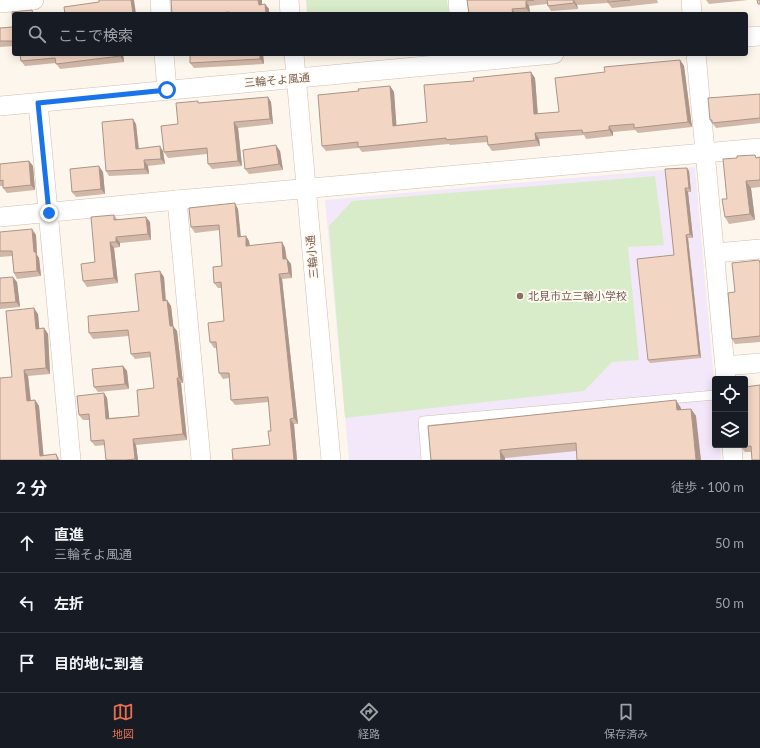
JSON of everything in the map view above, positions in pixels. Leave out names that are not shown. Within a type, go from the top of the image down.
[{"type":"street","points":[[0,3],[34,0]]},
{"type":"street","points":[[160,0],[161,12]]},
{"type":"street","points":[[289,0],[290,12]]},
{"type":"street","points":[[458,0],[459,12]]},
{"type":"street","points":[[691,0],[692,12]]},
{"type":"street","points":[[748,38],[760,36]]},
{"type":"street","points":[[164,56],[167,90]]},
{"type":"street","name":"三輪小通","points":[[294,56],[331,460]]},
{"type":"street","name":"三輪そよ風通","points":[[0,106],[296,79],[463,58],[508,56]]},
{"type":"street","points":[[696,56],[704,154],[716,253],[726,372],[760,363]]},
{"type":"street","points":[[38,103],[71,460]]},
{"type":"street","points":[[0,217],[760,148]]},
{"type":"street","points":[[177,200],[201,460]]},
{"type":"street","points":[[716,253],[760,249]]},
{"type":"street","points":[[732,448],[733,460]]},
{"type":"lane","points":[[426,460],[423,421],[712,395]]},
{"type":"shaded area","name":"北見市立三輪小学校","points":[[695,167],[713,376],[712,376],[712,448],[720,448],[721,460],[349,460],[325,200]]},
{"type":"green space","points":[[306,0],[447,0],[449,12],[307,12]]},
{"type":"green space","name":"北見市立三輪小学校","points":[[655,176],[664,245],[628,247],[639,360],[612,362],[584,391],[345,418],[329,226],[352,201]]},
{"type":"building","points":[[99,0],[131,0],[133,12],[65,12],[64,7],[99,2]]},
{"type":"building","points":[[171,0],[258,0],[259,5],[265,4],[266,12],[229,12],[172,12]]},
{"type":"building","points":[[467,0],[534,0],[526,1],[526,8],[512,9],[513,12],[469,12]]},
{"type":"building","points":[[547,0],[573,0],[574,3],[548,6]]},
{"type":"building","points":[[608,0],[630,0],[608,2]]},
{"type":"building","points":[[32,10],[32,12],[12,12]]},
{"type":"building","points":[[12,27],[12,41],[0,41],[0,28]]},
{"type":"building","points":[[20,56],[120,56],[56,64],[55,58],[21,61]]},
{"type":"building","points":[[190,56],[260,56],[260,59],[190,63]]},
{"type":"building","points":[[680,60],[688,122],[634,128],[634,124],[609,126],[609,130],[583,133],[582,130],[535,133],[536,140],[488,145],[487,136],[446,140],[446,138],[358,147],[358,142],[322,146],[318,95],[390,86],[393,126],[427,122],[424,85],[474,81],[473,78],[531,72],[534,114],[559,112],[555,78],[605,72],[604,67]]},
{"type":"building","points":[[760,94],[760,118],[712,123],[712,120],[710,120],[708,98]]},
{"type":"building","points":[[268,97],[270,119],[234,122],[238,161],[208,164],[207,148],[164,152],[161,126],[178,124],[176,103],[198,101],[198,103]]},
{"type":"building","points":[[133,119],[136,149],[160,146],[161,159],[144,160],[145,169],[106,171],[102,122]]},
{"type":"building","points":[[276,145],[279,164],[245,169],[243,150]]},
{"type":"building","points":[[755,155],[756,158],[760,157],[760,180],[746,181],[750,214],[725,217],[722,199],[727,199],[723,159],[737,158],[737,156]]},
{"type":"building","points":[[29,161],[31,185],[3,188],[3,180],[0,181],[0,164]]},
{"type":"building","points":[[99,166],[101,189],[72,192],[70,169]]},
{"type":"building","points":[[687,168],[689,188],[685,188],[690,234],[686,235],[699,355],[648,360],[637,259],[674,255],[665,169]]},
{"type":"building","points":[[235,203],[238,237],[246,236],[246,246],[282,242],[283,259],[287,259],[289,273],[279,274],[294,418],[290,419],[294,460],[233,460],[232,449],[270,445],[268,431],[271,431],[268,397],[231,400],[229,373],[219,373],[216,342],[210,342],[208,323],[224,321],[221,282],[214,283],[213,267],[222,266],[219,225],[191,227],[189,208]]},
{"type":"building","points":[[114,215],[114,220],[146,217],[148,234],[116,237],[116,242],[110,242],[114,278],[83,281],[81,264],[95,262],[91,217]]},
{"type":"building","points":[[32,229],[34,252],[36,252],[37,271],[14,273],[12,251],[0,251],[0,232]]},
{"type":"building","points":[[759,260],[760,336],[732,339],[728,293],[735,292],[732,263]]},
{"type":"building","points":[[160,271],[163,301],[167,300],[170,326],[173,326],[183,434],[133,439],[135,459],[106,460],[104,440],[91,441],[89,414],[79,415],[77,396],[104,393],[106,419],[139,416],[137,390],[154,388],[150,352],[131,354],[128,330],[89,333],[88,316],[139,311],[135,274]]},
{"type":"building","points":[[13,277],[16,302],[0,303],[0,278]]},
{"type":"building","points":[[34,308],[36,329],[44,328],[46,368],[24,370],[27,401],[35,400],[40,456],[56,454],[58,460],[0,460],[0,378],[12,377],[6,311]]},
{"type":"building","points":[[123,366],[125,384],[94,387],[92,369]]},
{"type":"building","points":[[760,385],[760,460],[752,460],[751,446],[748,446],[748,387]]},
{"type":"building","points":[[676,400],[677,410],[691,409],[696,460],[577,460],[576,443],[500,450],[501,460],[431,460],[428,426]]},
{"type":"place","name":"北見市立三輪小学校","points":[[520,296]]},
{"type":"route","points":[[49,213],[38,103],[167,90]]}]
